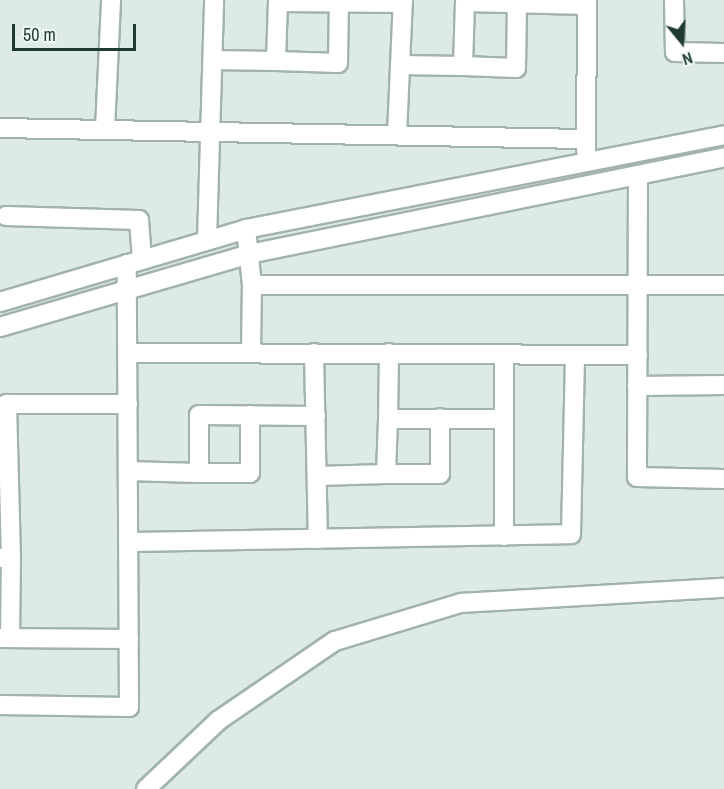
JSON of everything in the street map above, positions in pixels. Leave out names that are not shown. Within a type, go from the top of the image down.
[{"type":"street","points":[[105,129],[111,0]]},
{"type":"street","points":[[207,240],[212,132],[214,0]]},
{"type":"street","points":[[674,0],[675,52],[724,53]]},
{"type":"street","points":[[276,61],[278,2],[403,1],[397,135]]},
{"type":"street","points":[[213,60],[338,63],[339,2]]},
{"type":"street","points":[[463,66],[465,2],[587,2],[586,162]]},
{"type":"street","points":[[400,65],[516,68],[517,3]]},
{"type":"street","points":[[0,128],[586,139]]},
{"type":"street","points":[[0,302],[246,229],[724,135]]},
{"type":"street","points":[[0,327],[249,254],[724,157]]},
{"type":"street","points":[[638,174],[637,477],[724,479]]},
{"type":"street","points":[[0,705],[129,707],[128,290],[135,262],[139,220],[6,216]]},
{"type":"street","points":[[246,229],[252,285],[251,353]]},
{"type":"street","points":[[252,285],[724,285]]},
{"type":"street","points":[[128,352],[638,355]]},
{"type":"street","points":[[314,353],[318,539]]},
{"type":"street","points":[[386,474],[389,353]]},
{"type":"street","points":[[504,354],[504,536]]},
{"type":"street","points":[[129,542],[571,534],[575,355]]},
{"type":"street","points":[[637,386],[724,385]]},
{"type":"street","points":[[128,404],[4,406],[4,484],[5,638],[129,639]]},
{"type":"street","points":[[199,473],[199,415],[316,416]]},
{"type":"street","points":[[128,471],[250,473],[250,415]]},
{"type":"street","points":[[317,476],[440,474],[440,418]]},
{"type":"street","points":[[388,419],[504,419]]},
{"type":"street","points":[[147,789],[219,720],[335,641],[461,603],[724,588]]}]
